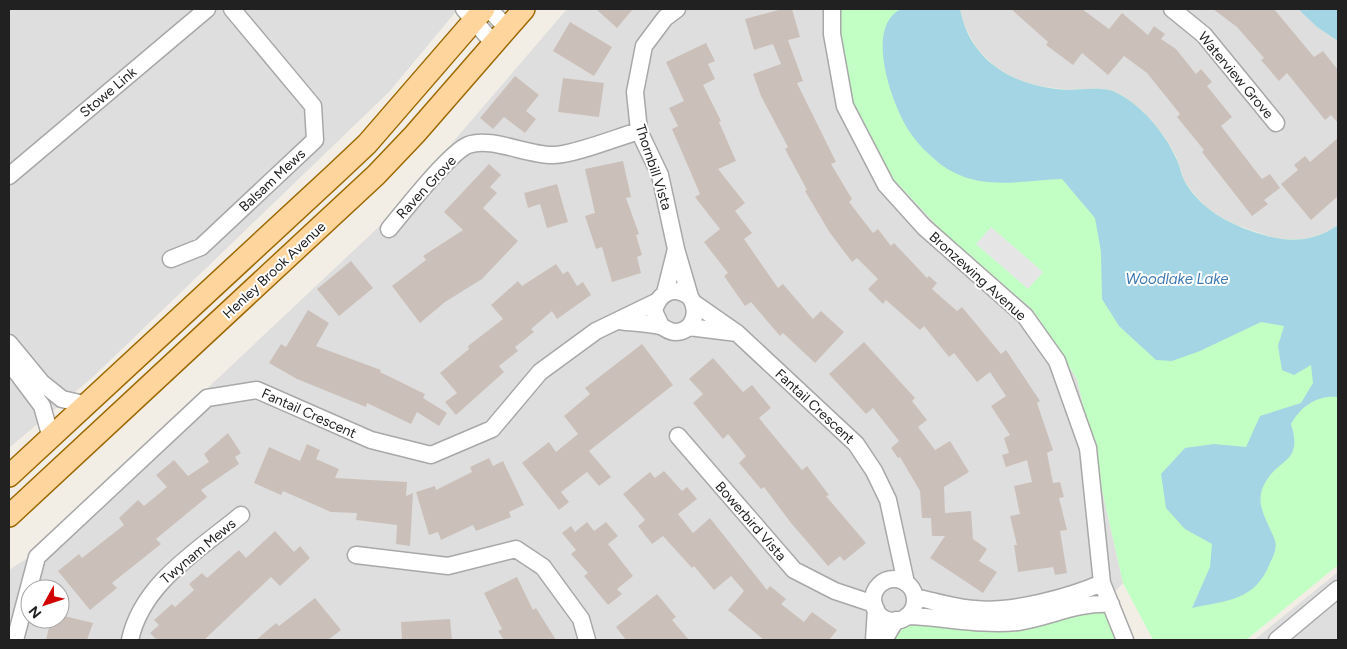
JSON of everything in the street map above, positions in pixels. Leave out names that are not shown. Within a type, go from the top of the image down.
[{"type":"main road","name":"Henley Brook Avenue","points":[[9,516],[376,174],[415,134],[524,9]]},
{"type":"main road","name":"Henley Brook Avenue","points":[[9,476],[88,405],[366,144],[478,12]]},
{"type":"street","name":"Stowe Link","points":[[9,176],[208,9]]},
{"type":"street","name":"Balsam Mews","points":[[171,259],[201,247],[315,140],[313,106],[232,9]]},
{"type":"street","name":"Thornbill Vista","points":[[677,9],[665,18],[644,46],[635,92],[639,131],[660,175],[676,249],[692,300]]},
{"type":"street","name":"Bronzewing Avenue","points":[[832,9],[832,34],[846,106],[886,185],[924,226],[1025,316],[1057,361],[1088,448],[1102,583],[1125,640]]},
{"type":"street","name":"Waterview Grove","points":[[1172,9],[1204,35],[1276,123]]},
{"type":"street","points":[[478,12],[500,36]]},
{"type":"street","name":"Raven Grove","points":[[389,228],[442,167],[467,145],[484,142],[538,155],[557,155],[639,131]]},
{"type":"street","name":"Thornbill Vista","points":[[661,298],[676,249]]},
{"type":"street","points":[[689,327],[694,320],[696,311],[692,300],[678,290],[661,298],[654,311],[661,326],[675,332],[689,327],[737,333]]},
{"type":"street","name":"Fantail Crescent","points":[[15,640],[37,557],[207,398],[257,390],[371,440],[431,455],[492,429],[540,372],[596,331],[620,321],[661,298]]},
{"type":"street","name":"Fantail Crescent","points":[[692,300],[737,333],[856,444],[874,471],[888,500],[906,583]]},
{"type":"street","name":"Fantail Crescent","points":[[620,321],[661,326]]},
{"type":"street","points":[[9,343],[42,383],[62,399],[88,405]]},
{"type":"street","points":[[9,362],[42,406],[51,438]]},
{"type":"street","name":"Bowerbird Vista","points":[[678,436],[794,570],[835,591],[875,606]]},
{"type":"street","name":"Twynam Mews","points":[[130,640],[134,622],[156,586],[240,515]]},
{"type":"street","name":"Fantail Crescent","points":[[884,582],[898,546]]},
{"type":"street","points":[[356,555],[448,566],[516,549],[543,567],[581,618],[587,640]]},
{"type":"street","points":[[835,591],[900,580],[906,583],[915,597],[912,611],[901,618],[884,640]]},
{"type":"street","points":[[874,640],[874,597],[884,582]]},
{"type":"street","points":[[915,597],[974,610],[993,610],[1011,608],[1084,591],[1102,583]]},
{"type":"street","points":[[1277,640],[1338,589]]},
{"type":"street","points":[[875,606],[884,618],[967,623],[1018,622],[1090,603],[1111,604]]},
{"type":"shaded area","points":[[9,9],[458,9],[389,92],[94,376],[9,448]]},
{"type":"shaded area","points":[[567,9],[835,9],[887,172],[942,231],[1033,310],[1077,379],[1123,583],[1102,605],[888,640],[9,640],[9,570],[26,559],[386,220]]},
{"type":"shaded area","points":[[960,9],[1298,9],[1317,27],[1338,41],[1338,225],[1326,234],[1302,240],[1277,239],[1225,221],[1209,211],[1185,183],[1176,156],[1164,136],[1141,110],[1069,90],[1029,85],[1013,79],[993,65],[977,49],[962,21]]},
{"type":"shaded area","points":[[991,227],[1043,272],[1028,289],[976,244]]},
{"type":"shaded area","points":[[1338,572],[1338,640],[1254,640]]},
{"type":"green space","points":[[835,9],[960,9],[965,28],[974,44],[985,58],[1014,78],[1049,88],[1112,91],[1135,105],[1151,120],[1165,138],[1177,159],[1186,184],[1202,203],[1221,218],[1267,236],[1295,240],[1321,234],[1338,225],[1338,565],[1246,640],[1154,640],[1152,638],[1123,583],[1077,379],[1033,310],[942,231],[887,172],[853,109]]},
{"type":"green space","points":[[1102,605],[1127,640],[888,640],[905,623]]},
{"type":"water","name":"Woodlake Lake","points":[[901,9],[960,9],[965,28],[974,44],[985,58],[1014,78],[1049,88],[1112,91],[1126,98],[1151,120],[1165,138],[1177,159],[1186,184],[1202,203],[1221,218],[1267,236],[1295,240],[1321,234],[1338,225],[1338,397],[1323,398],[1310,403],[1291,424],[1294,447],[1287,460],[1268,477],[1260,500],[1263,513],[1275,541],[1275,551],[1264,576],[1248,592],[1229,600],[1192,608],[1210,567],[1212,544],[1185,529],[1166,508],[1161,474],[1185,448],[1214,444],[1246,447],[1260,416],[1301,403],[1313,383],[1311,365],[1294,375],[1282,370],[1278,346],[1284,326],[1261,322],[1200,351],[1172,361],[1156,360],[1119,326],[1102,299],[1101,252],[1095,218],[1062,179],[1007,183],[966,178],[948,169],[936,160],[911,134],[896,106],[890,88],[883,50],[884,33],[890,19]]},
{"type":"water","points":[[1298,9],[1338,9],[1338,41],[1317,27]]},
{"type":"building","points":[[596,9],[633,9],[617,28]]},
{"type":"building","points":[[782,9],[792,9],[800,37],[788,40],[803,81],[797,83],[836,162],[831,164],[852,199],[849,202],[873,233],[878,229],[891,246],[894,243],[927,278],[929,276],[937,283],[932,289],[957,311],[962,307],[1001,354],[1006,350],[1040,401],[1037,403],[1053,450],[1047,453],[1053,483],[1060,482],[1064,497],[1059,498],[1067,530],[1060,531],[1067,573],[1055,575],[1053,567],[1018,572],[1014,545],[1017,545],[1010,516],[1020,514],[1014,486],[1032,482],[1027,460],[1006,467],[1002,455],[1009,453],[1004,438],[1010,435],[991,406],[1006,396],[990,372],[977,382],[954,353],[949,357],[924,326],[920,330],[886,300],[883,304],[868,289],[878,279],[857,258],[852,262],[830,233],[805,191],[807,190],[785,149],[788,147],[761,96],[753,74],[781,64],[773,44],[754,50],[745,19]]},
{"type":"building","points":[[1011,9],[1082,9],[1109,29],[1122,13],[1148,35],[1154,26],[1165,34],[1161,39],[1176,49],[1196,74],[1201,69],[1212,82],[1207,86],[1232,117],[1221,126],[1262,179],[1270,174],[1280,188],[1264,200],[1268,204],[1252,216],[1202,152],[1204,150],[1177,117],[1180,114],[1147,73],[1124,56],[1108,75],[1082,53],[1073,65],[1046,45],[1048,42]]},
{"type":"building","points":[[1213,9],[1274,9],[1314,57],[1323,51],[1338,70],[1338,123],[1331,115],[1325,120],[1287,73],[1279,81],[1261,60],[1264,58],[1237,27]]},
{"type":"building","points":[[570,22],[612,47],[594,76],[553,51]]},
{"type":"building","points":[[706,43],[715,61],[708,64],[715,79],[703,85],[721,121],[719,122],[736,161],[718,169],[745,203],[735,211],[752,233],[744,239],[778,288],[783,284],[813,319],[821,311],[844,332],[815,363],[783,333],[780,336],[751,302],[745,306],[724,276],[728,273],[704,242],[720,229],[695,197],[700,194],[672,129],[678,126],[669,108],[684,101],[666,62]]},
{"type":"building","points":[[515,76],[539,95],[526,111],[536,119],[525,133],[504,117],[493,129],[480,118]]},
{"type":"building","points":[[563,78],[604,83],[599,117],[558,112]]},
{"type":"building","points":[[1338,138],[1338,196],[1311,220],[1281,184],[1298,170],[1294,165],[1305,156],[1310,162]]},
{"type":"building","points":[[623,161],[631,197],[626,198],[639,234],[636,235],[642,255],[637,257],[641,273],[612,282],[602,247],[596,249],[585,216],[595,213],[585,169]]},
{"type":"building","points":[[489,164],[501,175],[490,187],[497,193],[483,208],[518,241],[482,279],[445,302],[420,323],[392,286],[426,260],[423,256],[463,230],[444,212]]},
{"type":"building","points":[[557,184],[568,222],[547,228],[540,204],[528,208],[524,193]]},
{"type":"building","points":[[351,261],[373,288],[339,316],[317,289]]},
{"type":"building","points":[[556,264],[563,274],[568,271],[577,286],[583,282],[591,295],[557,319],[552,311],[531,329],[534,332],[515,347],[518,351],[499,366],[504,372],[456,415],[445,402],[457,393],[440,373],[469,349],[468,346],[503,319],[491,305],[518,281],[522,286]]},
{"type":"building","points":[[308,310],[329,323],[316,346],[381,370],[380,372],[425,394],[423,398],[447,413],[439,426],[417,412],[411,424],[367,403],[366,407],[297,379],[269,363],[281,344],[286,347]]},
{"type":"building","points":[[864,342],[915,398],[912,401],[927,420],[918,427],[935,450],[950,441],[969,472],[944,487],[945,513],[971,511],[973,539],[987,549],[979,561],[997,572],[983,593],[930,558],[945,536],[932,536],[931,518],[922,518],[920,491],[900,457],[898,458],[891,448],[899,441],[873,408],[866,414],[829,374]]},
{"type":"building","points":[[642,344],[673,385],[589,451],[611,477],[599,486],[587,472],[561,492],[569,502],[559,510],[522,463],[549,442],[556,452],[578,434],[564,416],[590,394],[585,388]]},
{"type":"building","points":[[713,358],[743,392],[752,385],[771,408],[759,418],[802,470],[807,466],[829,495],[826,496],[866,543],[844,561],[840,556],[828,566],[791,523],[764,487],[761,489],[739,463],[746,456],[728,434],[723,439],[693,403],[703,394],[689,379]]},
{"type":"building","points":[[228,433],[241,453],[235,457],[239,464],[201,490],[207,497],[156,539],[161,544],[112,583],[117,588],[90,610],[70,586],[70,579],[65,579],[58,571],[79,554],[82,558],[124,525],[119,518],[138,500],[144,506],[167,487],[156,475],[174,460],[188,476],[209,462],[204,454]]},
{"type":"building","points":[[307,444],[320,450],[316,459],[339,469],[335,478],[407,482],[406,496],[413,493],[410,546],[396,544],[397,525],[356,520],[357,513],[331,512],[283,491],[281,495],[254,483],[269,447],[300,461]]},
{"type":"building","points":[[489,458],[493,466],[503,461],[524,505],[509,512],[511,517],[476,531],[473,525],[441,540],[438,532],[429,535],[416,492],[435,486],[436,490],[472,472],[470,467]]},
{"type":"building","points":[[664,471],[682,491],[687,487],[697,499],[678,514],[693,533],[710,518],[767,590],[770,586],[786,599],[781,604],[804,622],[812,612],[837,630],[829,640],[764,640],[728,610],[744,591],[731,576],[714,590],[694,566],[692,568],[663,536],[652,544],[638,526],[645,520],[623,494],[650,472],[655,478]]},
{"type":"building","points":[[587,522],[594,531],[606,522],[618,536],[608,544],[633,576],[617,589],[622,594],[608,605],[584,576],[588,573],[571,554],[576,550],[562,533],[571,526],[575,532]]},
{"type":"building","points":[[275,531],[294,552],[300,546],[310,558],[280,586],[271,577],[204,640],[157,640],[150,633],[159,625],[154,620],[172,604],[175,607],[194,590],[189,584],[202,573],[207,578],[239,550],[246,558]]},
{"type":"building","points":[[517,577],[533,610],[536,608],[556,640],[504,640],[498,631],[502,629],[484,593]]},
{"type":"building","points":[[657,594],[676,617],[672,620],[689,640],[626,640],[616,627]]},
{"type":"building","points":[[315,598],[341,630],[328,640],[256,640],[276,623],[279,626]]},
{"type":"building","points":[[70,617],[93,623],[87,640],[46,640],[49,629],[70,629]]},
{"type":"building","points":[[450,619],[452,640],[402,640],[401,622]]}]
